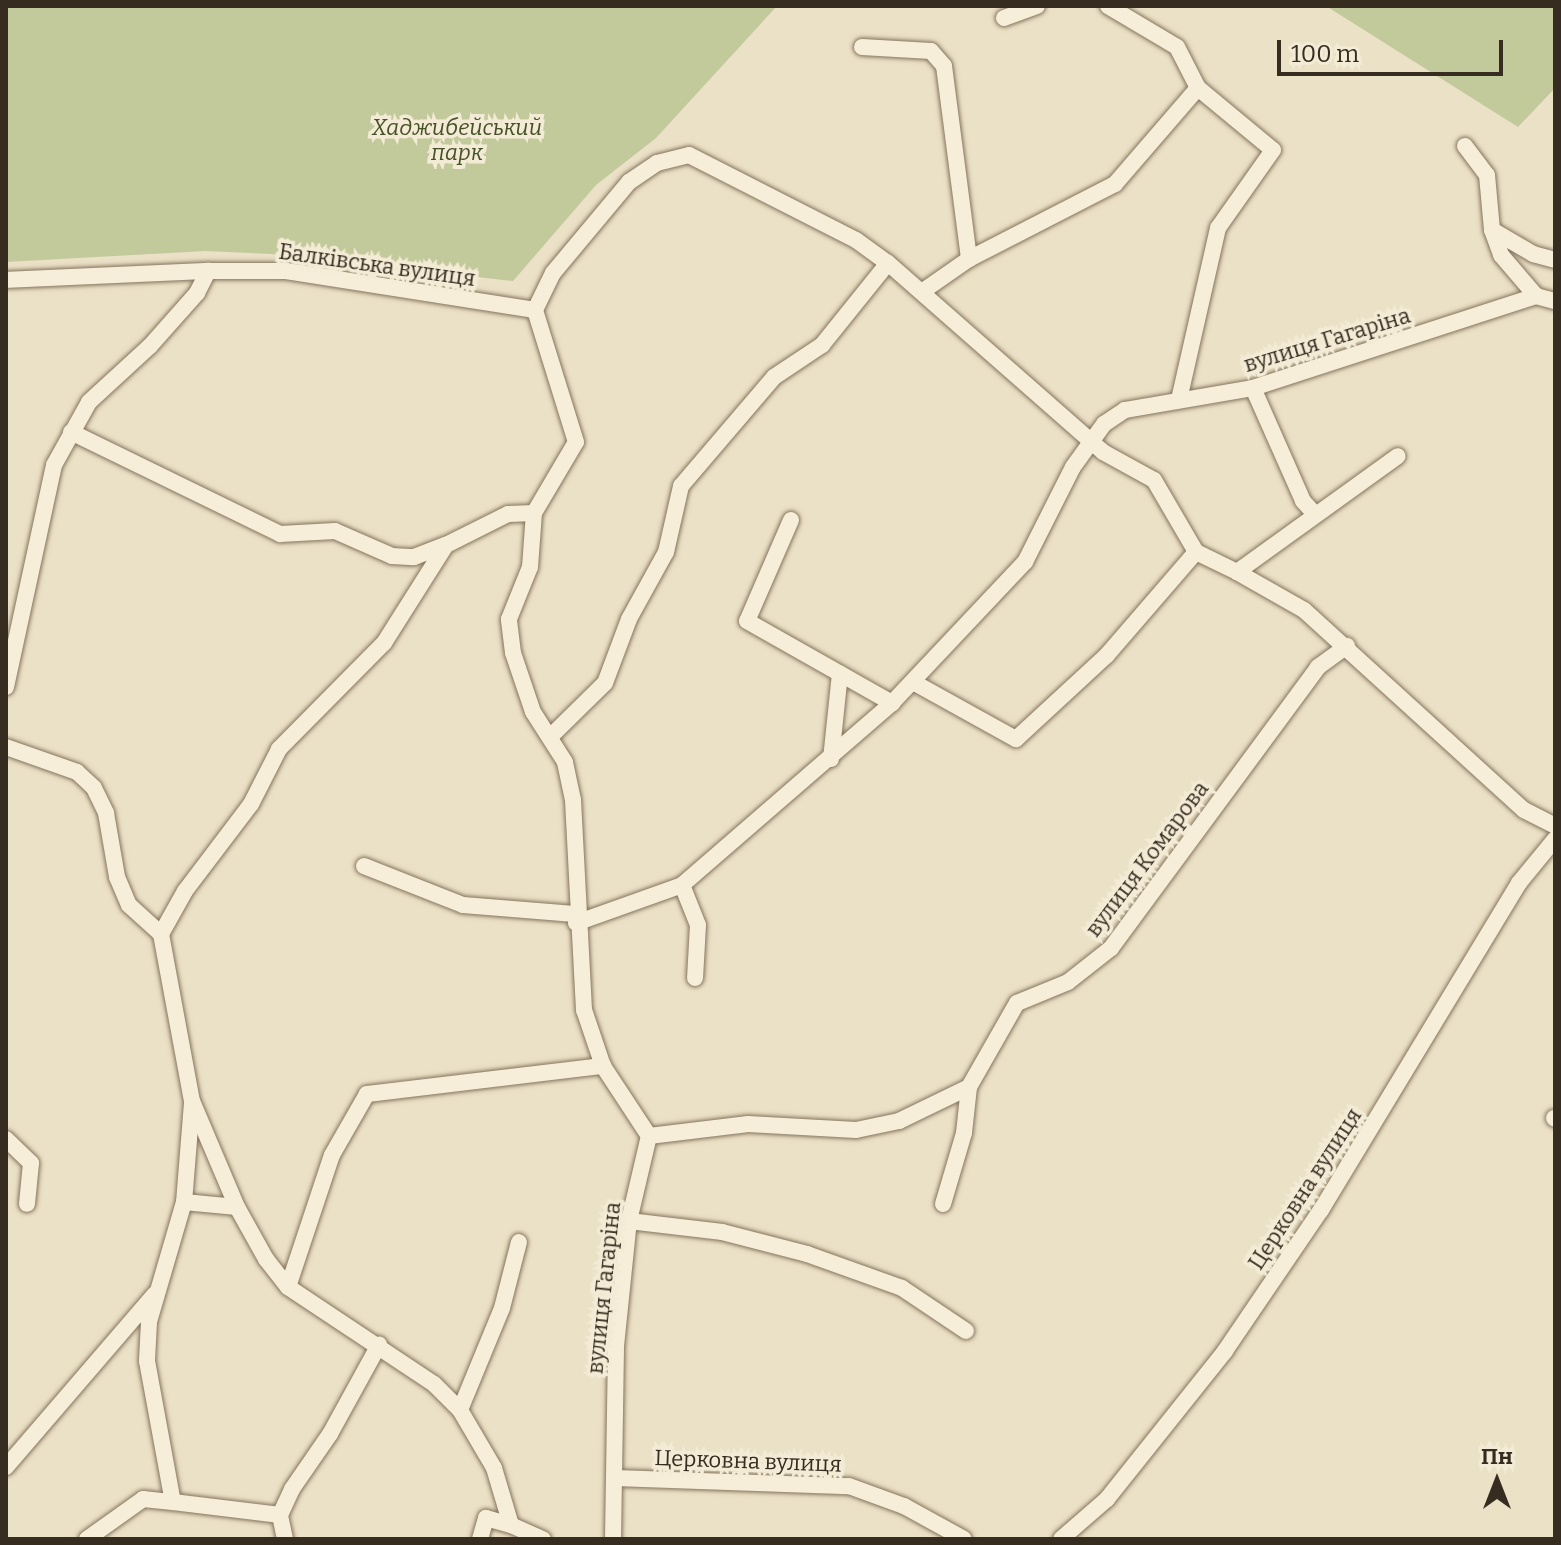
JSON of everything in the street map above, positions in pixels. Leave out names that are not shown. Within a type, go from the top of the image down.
[{"type":"street","points":[[1004,18],[1037,6]]},
{"type":"street","points":[[1108,6],[1177,47],[1198,88],[1273,150],[1218,228],[1179,400]]},
{"type":"street","points":[[862,47],[931,51],[944,66],[969,259]]},
{"type":"street","points":[[923,291],[969,259],[1115,184],[1198,88]]},
{"type":"street","points":[[1465,146],[1487,175],[1492,230],[1501,255],[1536,296],[1555,301]]},
{"type":"street","points":[[969,1087],[899,1121],[856,1130],[748,1124],[649,1136],[603,1066],[584,1010],[576,919],[573,800],[565,762],[533,712],[513,653],[509,619],[530,567],[534,513],[576,442],[535,310],[553,273],[606,203],[629,182],[678,156],[689,155],[759,187],[888,263],[923,291],[998,363],[1091,441],[1154,480],[1196,552],[1304,610],[1524,810],[1555,826]]},
{"type":"street","points":[[1492,230],[1533,254],[1555,260]]},
{"type":"street","points":[[550,737],[605,683],[629,619],[666,552],[681,486],[774,377],[822,345],[888,263]]},
{"type":"street","points":[[6,687],[54,465],[89,402],[150,346],[197,293],[208,271]]},
{"type":"street","name":"Балківська вулиця","points":[[6,280],[208,271],[286,271],[535,310]]},
{"type":"street","name":"вулиця Гагаріна","points":[[576,919],[682,885],[892,703],[1025,562],[1091,441],[1125,410],[1253,388],[1536,296]]},
{"type":"street","points":[[1253,388],[1303,501],[1313,512]]},
{"type":"street","points":[[71,432],[280,534],[335,531],[392,556],[414,557],[508,514],[534,513]]},
{"type":"street","points":[[1237,572],[1313,512],[1398,456]]},
{"type":"street","points":[[791,520],[747,621],[892,703]]},
{"type":"street","points":[[161,934],[185,891],[251,804],[279,749],[384,643],[446,545]]},
{"type":"street","points":[[913,682],[1016,739],[1107,655],[1196,552]]},
{"type":"street","name":"вулиця Комарова","points":[[969,1087],[1017,1003],[1068,982],[1111,948],[1318,667],[1347,646]]},
{"type":"street","points":[[831,759],[840,673]]},
{"type":"street","points":[[6,747],[77,772],[94,788],[106,813],[123,891],[129,905],[161,934],[192,1101],[237,1207],[288,1287],[379,1345],[460,1410],[494,1468],[511,1525]]},
{"type":"street","name":"Церковна вулиця","points":[[1061,1539],[1107,1499],[1225,1351],[1321,1210],[1519,883],[1555,839]]},
{"type":"street","points":[[364,866],[463,905],[576,919]]},
{"type":"street","points":[[682,885],[698,925],[695,978]]},
{"type":"street","points":[[288,1287],[332,1155],[367,1094],[603,1066]]},
{"type":"street","points":[[943,1204],[964,1133],[969,1087]]},
{"type":"street","points":[[173,1502],[147,1361],[156,1292],[184,1202],[192,1101]]},
{"type":"street","name":"вулиця Гагаріна","points":[[613,1539],[616,1346],[629,1221],[649,1136]]},
{"type":"street","points":[[6,1139],[31,1163],[33,1179],[27,1204]]},
{"type":"street","points":[[184,1202],[237,1207]]},
{"type":"street","points":[[629,1221],[722,1232],[807,1254],[902,1288],[966,1331]]},
{"type":"street","points":[[460,1410],[502,1308],[519,1242]]},
{"type":"street","points":[[6,1467],[156,1292]]},
{"type":"street","points":[[285,1539],[280,1515],[379,1345]]},
{"type":"street","name":"Церковна вулиця","points":[[615,1478],[849,1486],[904,1506],[964,1539]]},
{"type":"street","points":[[87,1539],[143,1499],[280,1515]]},
{"type":"street","points":[[480,1539],[486,1518],[543,1539]]},
{"type":"green space","name":"Хаджибейський парк","points":[[6,6],[777,6],[656,138],[596,185],[513,281],[272,254],[205,251],[6,262]]},
{"type":"green space","points":[[1326,6],[1555,6],[1555,88],[1518,127]]}]
